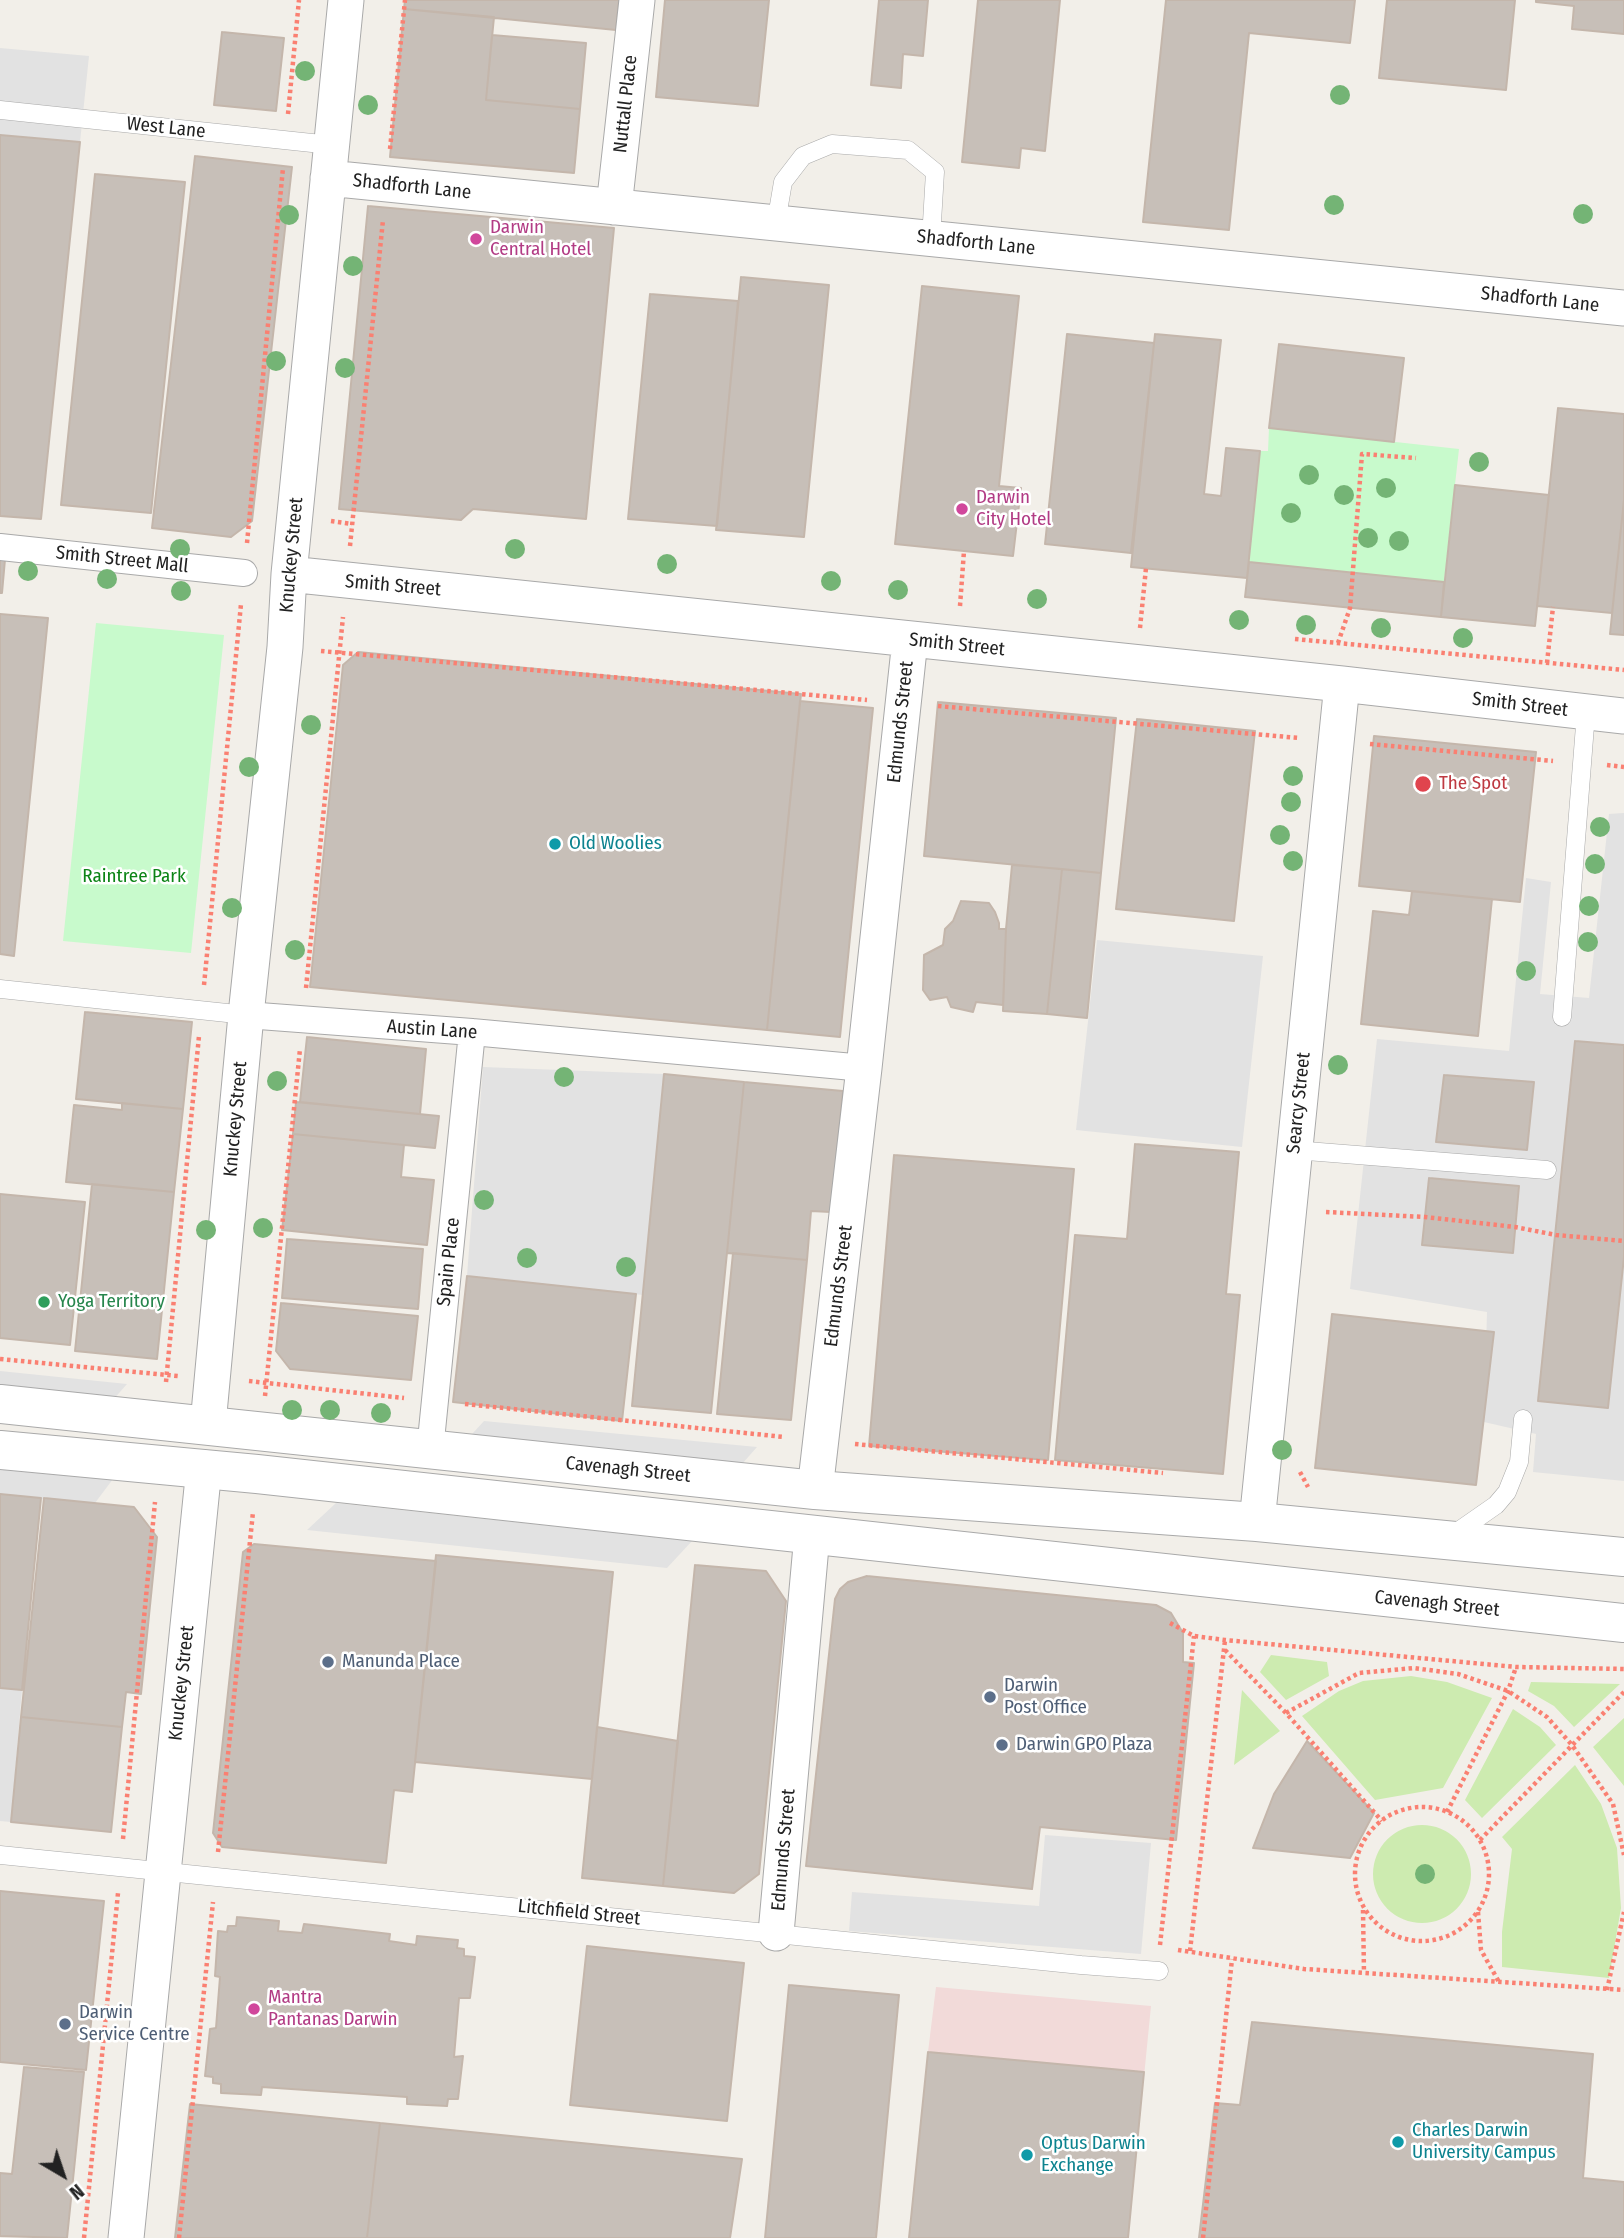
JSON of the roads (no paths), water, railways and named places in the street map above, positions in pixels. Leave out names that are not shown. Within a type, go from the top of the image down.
[{"type":"street","name":"Knuckey Street","points":[[126,2238],[204,1468],[246,1016],[285,647],[289,574],[346,0]]},
{"type":"street","name":"Nuttall Place","points":[[614,207],[637,0]]},
{"type":"street","name":"Shadforth Lane","points":[[330,162],[386,184],[1624,309]]},
{"type":"street","name":"Smith Street Mall","points":[[0,547],[244,573]]},
{"type":"street","name":"Smith Street","points":[[289,574],[910,640],[1339,667],[1586,713],[1624,716]]},
{"type":"street","name":"Edmunds Street","points":[[776,1933],[815,1490],[910,640]]},
{"type":"street","name":"Searcy Street","points":[[1257,1522],[1339,667]]},
{"type":"street","name":"Austin Lane","points":[[246,1016],[472,1032],[864,1068]]},
{"type":"street","name":"Spain Place","points":[[426,1492],[472,1032]]},
{"type":"street","name":"Cavenagh Street","points":[[0,1404],[815,1490],[1257,1522],[1624,1557]]},
{"type":"street","name":"Cavenagh Street","points":[[0,1450],[204,1468],[1624,1623]]},
{"type":"street","points":[[1251,1582],[1257,1522]]},
{"type":"lane","name":"West Lane","points":[[0,110],[285,140],[330,162]]},
{"type":"lane","points":[[776,223],[783,182],[803,156],[832,144],[908,150],[935,172],[932,239]]},
{"type":"lane","points":[[1562,1017],[1586,713]]},
{"type":"lane","name":"Austin Lane","points":[[0,989],[246,1016]]},
{"type":"lane","points":[[1294,1150],[1547,1170]]},
{"type":"lane","points":[[1444,1541],[1496,1505],[1507,1492],[1519,1462],[1523,1419]]},
{"type":"lane","name":"Litchfield Street","points":[[0,1855],[1059,1963],[1158,1970]]},
{"type":"place","name":"Darwin Central Hotel","points":[[476,239]]},
{"type":"place","name":"Darwin City Hotel","points":[[962,509]]},
{"type":"place","name":"The Spot","points":[[1423,784]]},
{"type":"place","name":"Old Woolies","points":[[555,844]]},
{"type":"place","name":"Yoga Territory","points":[[44,1302]]},
{"type":"place","name":"Manunda Place","points":[[328,1662]]},
{"type":"place","name":"Darwin Post Office","points":[[990,1697]]},
{"type":"place","name":"Darwin GPO Plaza","points":[[1002,1745]]},
{"type":"place","name":"Mantra Pantanas Darwin","points":[[254,2009]]},
{"type":"place","name":"Darwin Service Centre","points":[[65,2024]]},
{"type":"place","name":"Charles Darwin University Campus","points":[[1398,2142]]},
{"type":"place","name":"Optus Darwin Exchange","points":[[1027,2155]]},
{"type":"park label","name":"Raintree Park","points":[[134,877]]}]
